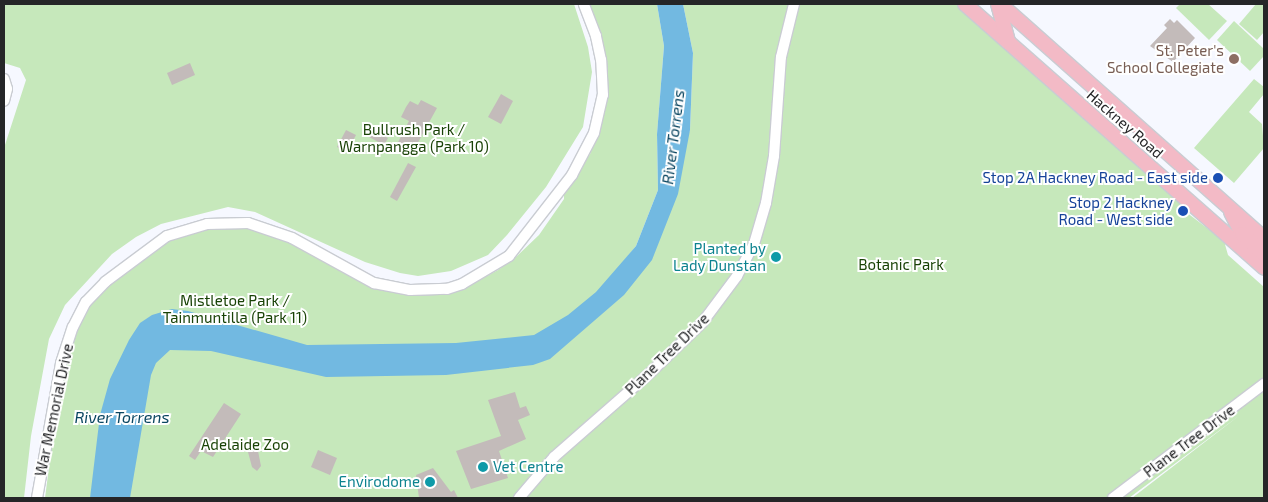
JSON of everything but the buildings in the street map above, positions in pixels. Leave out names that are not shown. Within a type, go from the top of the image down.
[{"type":"highway","name":"Hackney Road","points":[[965,4],[1264,268]]},
{"type":"highway","name":"Hackney Road","points":[[999,4],[1264,238]]},
{"type":"highway","points":[[999,4],[1008,42]]},
{"type":"highway","points":[[1228,207],[1239,230],[1264,254]]},
{"type":"street","name":"War Memorial Drive","points":[[37,498],[61,363],[73,327],[86,302],[105,282],[167,236],[207,224],[248,223],[292,238],[374,283],[410,290],[447,288],[462,284],[509,256],[572,174],[594,133],[603,95],[601,60],[596,36],[584,4]]},
{"type":"street","name":"Plane Tree Drive","points":[[519,498],[554,457],[651,372],[702,323],[737,276],[754,244],[766,203],[774,156],[781,57],[794,4]]},
{"type":"street","points":[[4,79],[7,89],[4,101]]},
{"type":"street","name":"Plane Tree Drive","points":[[1113,498],[1264,384]]},
{"type":"green space","name":"Bullrush Park / Warnpangga (Park 10)","points":[[4,4],[574,4],[588,47],[592,72],[583,127],[546,187],[507,235],[488,255],[451,271],[418,276],[400,273],[365,262],[255,212],[228,207],[161,224],[136,237],[112,254],[65,305],[49,339],[31,436],[24,498],[4,498],[4,148],[26,80],[20,68],[4,63]]},
{"type":"green space","name":"Botanic Park","points":[[587,4],[657,4],[664,46],[657,134],[658,190],[636,246],[609,279],[623,295],[690,130],[693,53],[683,4],[957,4],[1178,199],[1182,209],[1224,241],[1228,255],[1264,287],[1264,498],[1132,498],[1240,415],[1129,498],[45,498],[60,382],[75,328],[98,292],[169,239],[210,227],[247,228],[275,235],[413,295],[465,288],[498,270],[517,256],[539,235],[564,199],[564,193],[590,154],[598,133],[605,95]]},
{"type":"green space","points":[[1180,4],[1208,4],[1227,21],[1209,40],[1176,8]]},
{"type":"green space","points":[[1256,4],[1264,4],[1264,32],[1257,40],[1239,24]]},
{"type":"green space","points":[[1234,21],[1264,49],[1264,56],[1250,71],[1217,40]]},
{"type":"green space","points":[[1254,79],[1264,87],[1264,94],[1249,112],[1262,124],[1264,148],[1234,183],[1194,148]]},
{"type":"water","name":"River Torrens","points":[[657,4],[683,4],[693,53],[690,130],[678,194],[652,260],[624,295],[550,359],[533,365],[446,375],[326,377],[211,351],[170,350],[156,363],[151,375],[130,498],[90,498],[100,415],[110,379],[129,340],[140,323],[152,315],[172,309],[188,311],[307,345],[456,343],[534,335],[568,315],[596,292],[636,246],[658,190],[657,134],[664,46]]},
{"type":"place","name":"St. Peter's School Collegiate","points":[[1234,59]]},
{"type":"place","name":"Stop 2A Hackney Road - East side","points":[[1218,178]]},
{"type":"place","name":"Stop 2 Hackney Road - West side","points":[[1183,211]]},
{"type":"place","name":"Planted by Lady Dunstan","points":[[776,257]]},
{"type":"place","name":"Vet Centre","points":[[483,467]]},
{"type":"place","name":"Envirodome","points":[[430,482]]},
{"type":"park label","name":"Mistletoe Park / Tainmuntilla (Park 11)","points":[[235,308]]},
{"type":"park label","name":"Adelaide Zoo","points":[[245,445]]}]
